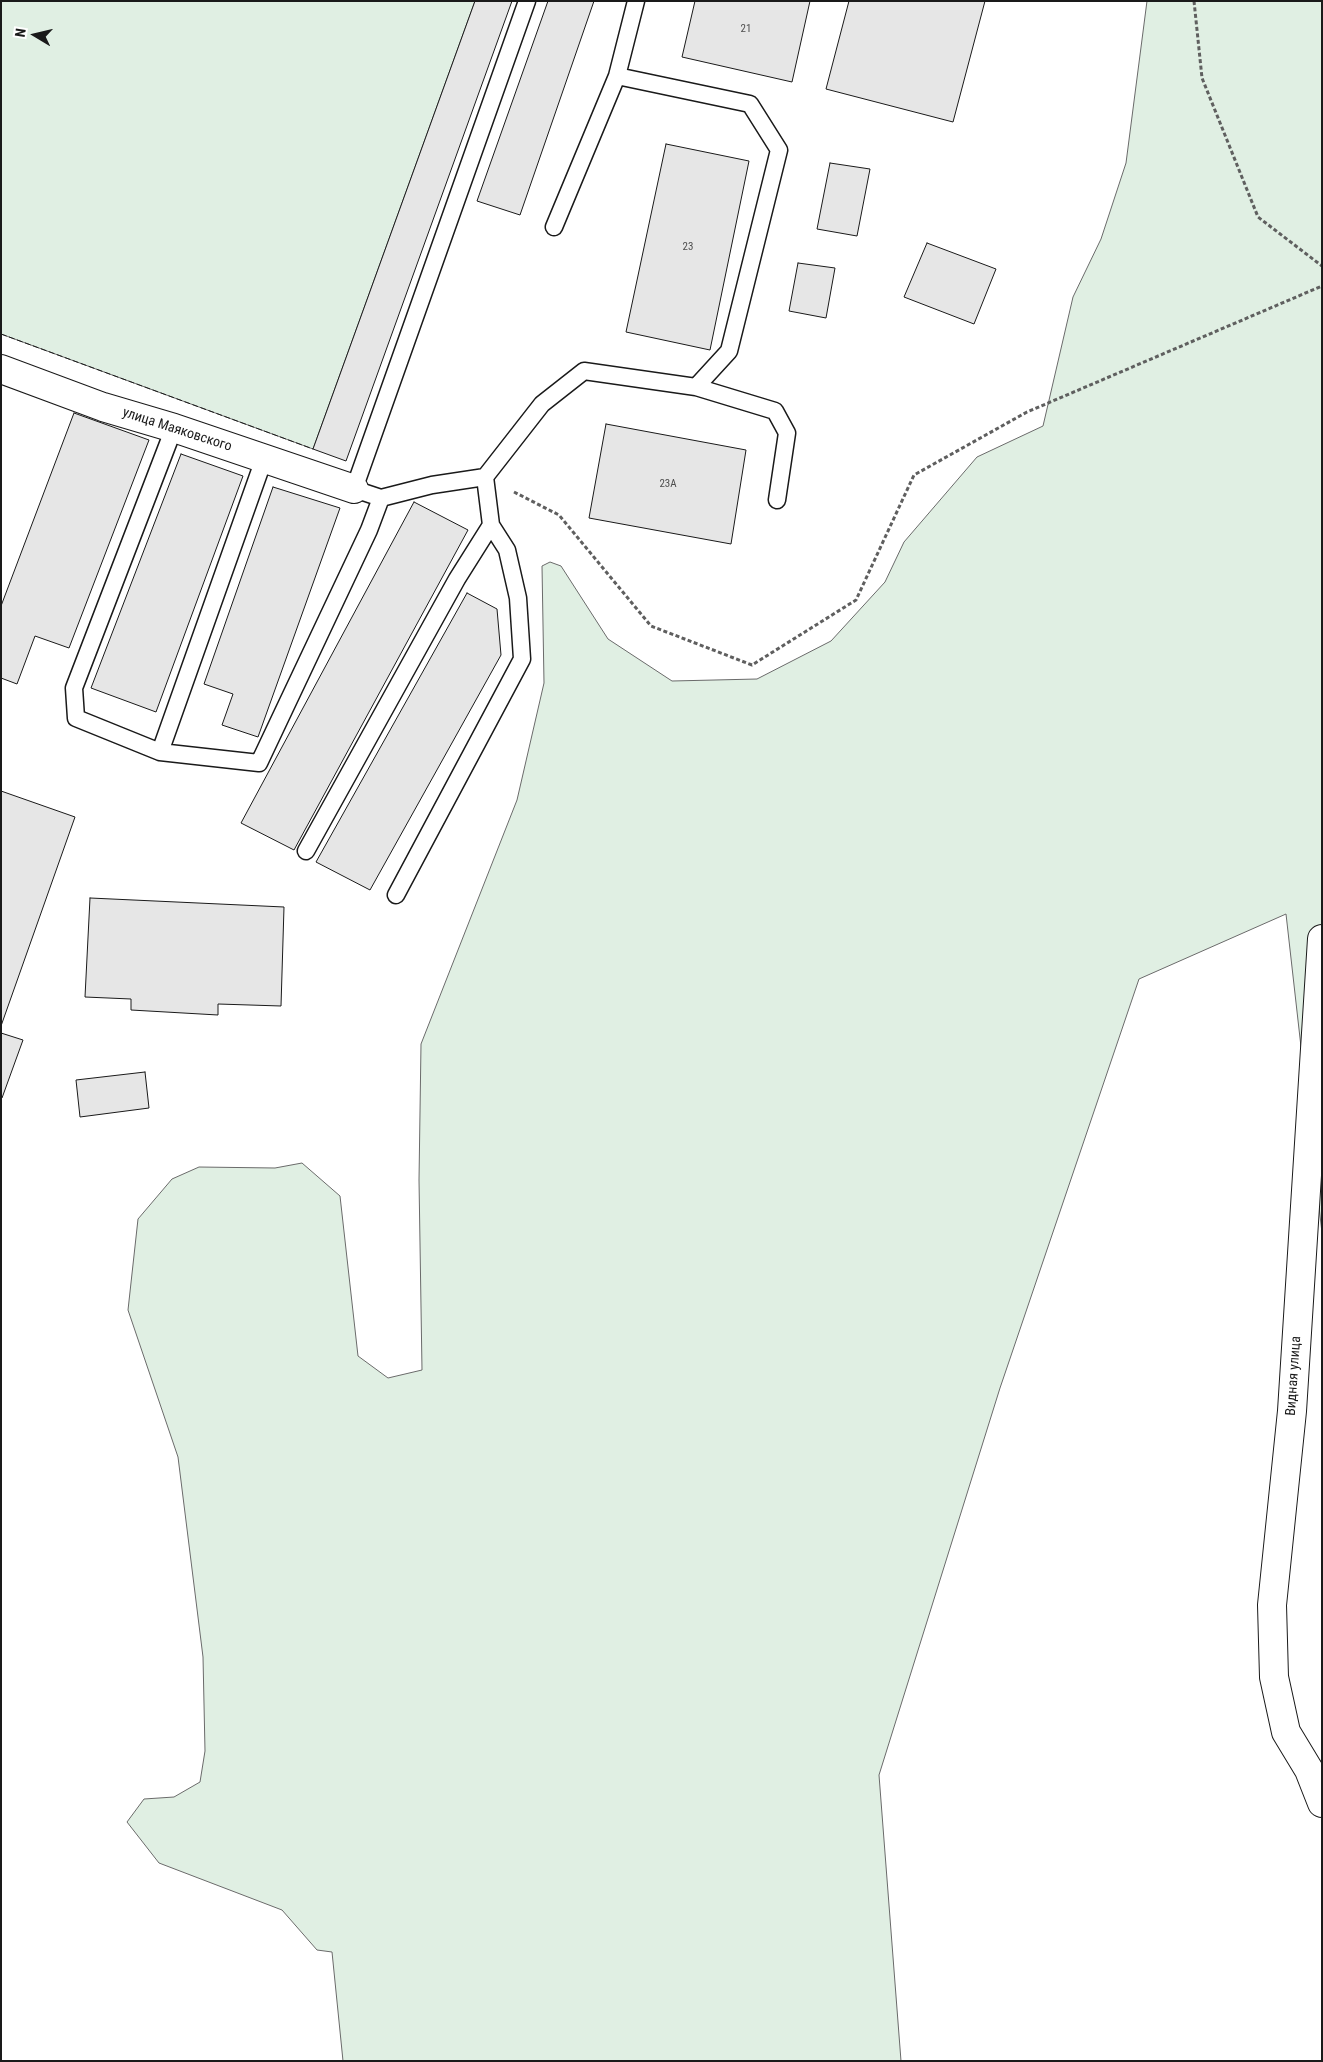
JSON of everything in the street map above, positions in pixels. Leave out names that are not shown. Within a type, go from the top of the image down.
[{"type":"street","name":"улица Маяковского","points":[[1,369],[103,407],[174,428],[354,489]]},
{"type":"street","name":"Видная улица","points":[[1322,939],[1292,1411],[1272,1606],[1274,1677],[1286,1732],[1309,1770],[1322,1803]]},
{"type":"lane","points":[[527,1],[354,489],[382,498],[432,485],[484,477],[542,404],[584,371],[696,387],[775,411],[788,433],[777,500]]},
{"type":"lane","points":[[554,227],[617,76],[636,1]]},
{"type":"lane","points":[[617,76],[750,104],[779,150],[728,351],[696,387]]},
{"type":"lane","points":[[174,428],[74,688],[76,718],[160,752],[259,763],[369,530],[382,498]]},
{"type":"lane","points":[[160,752],[264,459]]},
{"type":"lane","points":[[396,895],[522,659],[518,598],[507,550],[491,525],[484,477]]},
{"type":"lane","points":[[306,851],[457,579],[491,525]]},
{"type":"path","points":[[1194,1],[1202,78],[1258,217],[1322,266]]},
{"type":"path","points":[[484,477],[559,515],[651,626],[752,665],[856,600],[914,475],[1026,412],[1322,286]]},
{"type":"green space","points":[[1,1],[475,1],[313,449],[1,334]]},
{"type":"green space","points":[[1147,1],[1322,1],[1322,1233],[1286,914],[1139,979],[1000,1388],[879,1775],[901,2061],[343,2061],[332,1952],[317,1950],[282,1910],[159,1863],[127,1822],[144,1799],[174,1797],[200,1782],[205,1751],[203,1657],[178,1457],[128,1310],[138,1219],[172,1179],[199,1167],[275,1168],[302,1163],[340,1196],[358,1356],[388,1378],[422,1370],[419,1180],[421,1044],[517,800],[544,683],[542,566],[550,562],[561,566],[608,639],[672,681],[757,679],[831,641],[885,582],[904,542],[977,457],[1043,426],[1073,297],[1101,239],[1126,163]]},
{"type":"building","points":[[475,1],[512,1],[346,461],[313,449]]},
{"type":"building","points":[[548,1],[594,1],[520,215],[477,201]]},
{"type":"building","points":[[695,1],[810,1],[792,82],[682,57]]},
{"type":"building","points":[[849,1],[985,1],[953,122],[826,89]]},
{"type":"building","points":[[666,144],[749,161],[710,350],[626,332]]},
{"type":"building","points":[[830,163],[870,169],[857,236],[817,229]]},
{"type":"building","points":[[927,243],[996,269],[974,324],[904,297]]},
{"type":"building","points":[[798,263],[835,268],[826,318],[789,311]]},
{"type":"building","points":[[74,413],[149,440],[69,648],[35,636],[17,684],[1,678],[1,606]]},
{"type":"building","points":[[606,424],[746,450],[731,544],[589,518]]},
{"type":"building","points":[[181,454],[243,476],[156,712],[91,688]]},
{"type":"building","points":[[273,487],[340,508],[258,737],[222,725],[233,694],[204,684]]},
{"type":"building","points":[[414,502],[468,530],[294,850],[241,823]]},
{"type":"building","points":[[467,593],[497,609],[501,655],[370,890],[316,862]]},
{"type":"building","points":[[1,791],[75,817],[1,1026]]},
{"type":"building","points":[[90,898],[284,907],[281,1006],[218,1004],[218,1015],[131,1010],[131,999],[85,997]]},
{"type":"building","points":[[1,1033],[23,1040],[2,1098],[1,1098]]},
{"type":"building","points":[[145,1072],[149,1108],[80,1117],[76,1080]]},
{"type":"fence","points":[[1,334],[313,449]]}]
